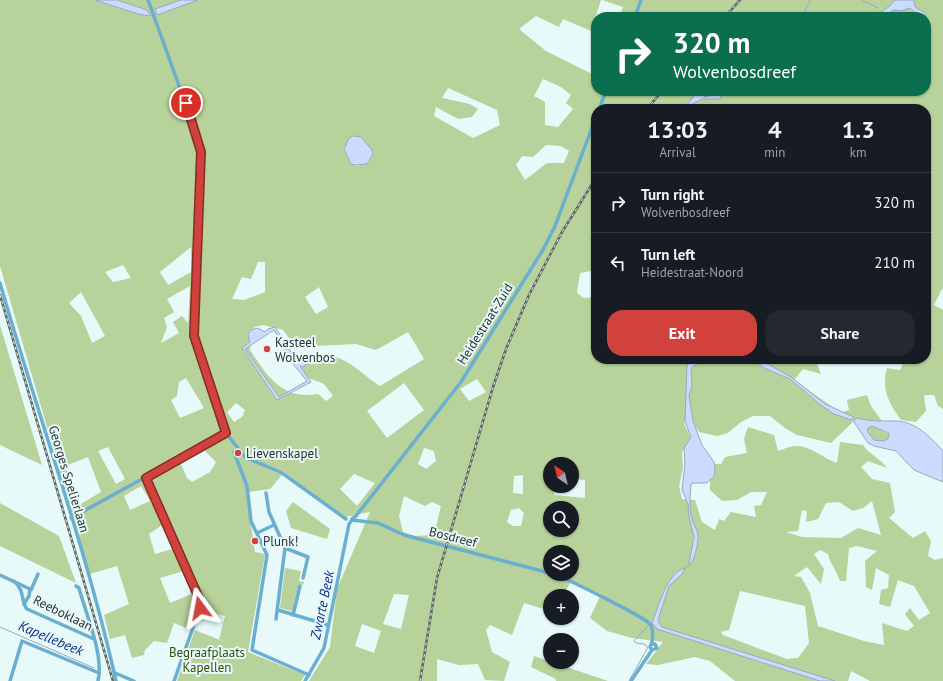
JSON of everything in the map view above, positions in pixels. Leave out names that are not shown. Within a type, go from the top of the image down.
[{"type":"street","points":[[148,0],[196,130],[201,152],[194,336],[226,433],[245,457],[282,473],[346,519],[346,522],[349,524],[324,648],[305,681]]},
{"type":"street","points":[[637,12],[641,0]]},
{"type":"street","name":"Heidestraat-Zuid","points":[[349,524],[461,382],[544,248],[555,226],[591,130]]},
{"type":"street","name":"Georges Spelierlaan","points":[[0,283],[71,518],[116,681]]},
{"type":"street","points":[[71,518],[226,433]]},
{"type":"street","points":[[234,452],[247,486],[251,521],[267,555],[252,650],[309,674]]},
{"type":"street","points":[[146,478],[200,601],[200,608],[174,681]]},
{"type":"street","points":[[266,493],[269,512],[285,548],[276,619]]},
{"type":"street","name":"Bosdreef","points":[[346,519],[349,517],[352,519],[378,523],[404,535],[543,571]]},
{"type":"street","points":[[257,533],[274,525]]},
{"type":"street","points":[[285,548],[308,557],[302,578]]},
{"type":"street","name":"Reeboklaan","points":[[24,604],[38,574]]},
{"type":"street","name":"Reeboklaan","points":[[0,575],[27,586],[31,590]]},
{"type":"street","name":"Reeboklaan","points":[[14,581],[23,592],[24,604],[27,609],[94,639]]},
{"type":"street","points":[[568,581],[643,619],[652,629],[652,644],[655,644],[657,648],[652,650],[631,681]]},
{"type":"street","points":[[76,586],[79,588],[94,639],[99,673],[98,681]]},
{"type":"street","points":[[293,615],[300,586]]},
{"type":"street","points":[[278,610],[328,625]]},
{"type":"street","points":[[10,681],[22,640],[99,673]]},
{"type":"street","points":[[115,673],[134,681]]},
{"type":"green space","name":"Begraafplaats Kapellen","points":[[0,0],[601,0],[597,12],[591,12],[591,31],[563,19],[559,27],[536,16],[519,29],[546,51],[591,74],[591,96],[931,96],[931,12],[621,12],[623,7],[602,0],[943,0],[943,290],[942,289],[934,305],[943,310],[943,409],[938,406],[934,395],[924,395],[926,411],[916,422],[901,420],[887,396],[885,383],[887,368],[900,370],[903,364],[931,364],[931,104],[591,104],[591,271],[580,273],[577,293],[584,298],[591,297],[591,364],[817,364],[821,374],[803,369],[794,380],[841,413],[849,410],[847,400],[867,395],[871,406],[882,421],[857,418],[831,443],[797,435],[770,416],[753,416],[741,422],[728,433],[717,436],[699,432],[689,415],[684,423],[691,439],[682,452],[683,468],[679,486],[682,499],[695,500],[702,522],[715,530],[719,519],[724,521],[731,512],[756,517],[754,506],[761,505],[767,492],[751,492],[737,500],[722,501],[710,490],[710,478],[714,464],[721,464],[725,457],[747,453],[744,439],[748,427],[774,435],[778,451],[792,446],[807,448],[837,463],[840,442],[863,445],[887,468],[868,461],[861,467],[872,479],[890,483],[895,512],[889,518],[913,538],[925,531],[931,541],[928,556],[935,560],[943,558],[943,681],[870,681],[851,671],[848,681],[735,681],[710,661],[695,657],[658,665],[646,664],[663,642],[632,638],[607,631],[590,618],[601,594],[571,581],[567,589],[543,589],[543,609],[524,603],[512,635],[490,625],[486,630],[492,652],[510,662],[504,681],[485,680],[478,664],[459,665],[437,659],[437,681],[309,681],[330,647],[337,589],[370,512],[345,517],[284,472],[265,467],[282,475],[270,489],[249,492],[247,481],[245,482],[255,552],[265,554],[248,652],[305,675],[301,681],[177,681],[195,630],[230,644],[219,639],[225,616],[201,609],[191,630],[174,623],[167,643],[154,641],[145,650],[144,655],[132,658],[125,635],[110,639],[104,615],[129,604],[117,566],[90,574],[0,266]],"holes":[[[543,79],[561,87],[571,95],[566,103],[573,109],[558,127],[545,125],[545,102],[534,96]],[[448,88],[497,110],[500,125],[473,138],[434,116],[436,107],[458,119],[472,117],[478,109],[470,104],[442,98]],[[353,136],[362,141],[371,157],[369,162],[357,166],[351,164],[344,149]],[[546,145],[561,146],[569,151],[564,163],[547,163],[525,180],[516,165],[522,156],[533,157]],[[191,247],[191,272],[168,285],[160,272]],[[258,262],[265,262],[265,292],[244,300],[232,299],[242,277],[251,279]],[[123,265],[131,278],[113,282],[105,272]],[[190,286],[188,323],[182,316],[173,322],[179,333],[161,343],[167,327],[164,318],[174,312],[167,299]],[[319,287],[328,307],[316,314],[305,297]],[[81,292],[105,336],[92,343],[81,316],[69,303]],[[263,325],[283,330],[292,342],[313,346],[356,344],[376,350],[408,332],[424,359],[380,386],[343,360],[334,357],[314,359],[301,366],[306,377],[324,384],[333,396],[326,401],[318,394],[305,395],[285,390],[270,377],[250,350],[254,327]],[[186,378],[204,408],[180,418],[171,400],[177,396],[179,382]],[[477,379],[486,392],[469,401],[460,389]],[[404,383],[424,410],[387,438],[367,411]],[[236,403],[245,410],[242,417],[234,422],[227,412]],[[108,447],[125,479],[116,484],[98,451]],[[424,448],[434,451],[436,461],[426,469],[418,464]],[[203,449],[216,462],[210,472],[192,482],[187,478],[180,462]],[[88,457],[101,492],[79,505],[65,466]],[[354,474],[375,483],[357,506],[340,489]],[[523,475],[523,494],[513,493],[514,476]],[[141,486],[150,501],[130,510],[124,496]],[[404,496],[425,506],[432,502],[441,506],[434,535],[415,536],[403,532],[399,516]],[[872,501],[881,535],[858,528],[841,538],[802,537],[786,532],[798,531],[802,510],[807,511],[806,522],[818,519],[826,503],[839,502],[853,511],[863,508]],[[519,508],[524,513],[521,526],[513,526],[507,522],[511,510]],[[165,523],[176,548],[155,554],[149,534]],[[857,546],[877,551],[865,561],[866,587],[872,590],[876,568],[889,575],[888,588],[881,590],[879,604],[890,607],[898,580],[914,586],[930,613],[919,620],[910,608],[905,614],[914,626],[907,631],[882,623],[884,645],[864,641],[818,626],[810,593],[801,577],[794,576],[807,567],[821,584],[824,569],[814,554],[820,550],[828,554],[840,581],[846,581],[849,548]],[[187,570],[196,592],[170,603],[160,578]],[[740,591],[805,606],[809,643],[798,658],[787,659],[723,635],[721,632],[729,630]],[[394,594],[409,595],[401,629],[383,624]],[[362,624],[381,631],[374,653],[355,646]]]},
{"type":"green space","points":[[0,325],[42,465],[0,445]]},
{"type":"green space","points":[[872,426],[889,434],[888,439],[884,441],[874,440],[867,431],[868,428]]},
{"type":"green space","points":[[293,502],[330,529],[327,539],[291,528],[286,511]]},
{"type":"green space","points":[[0,503],[59,536],[76,583],[0,546]]},
{"type":"green space","points":[[285,568],[301,571],[299,581],[304,582],[303,585],[299,584],[292,611],[280,608]]},
{"type":"green space","points":[[534,656],[543,659],[543,669],[572,669],[608,681],[556,681],[556,679],[531,667]]},
{"type":"water","points":[[95,0],[117,0],[147,10],[151,16],[138,14]]},
{"type":"water","points":[[181,0],[198,0],[157,15],[155,9]]},
{"type":"water","points":[[895,0],[914,0],[915,7],[923,12],[914,12],[910,8],[900,11],[894,10],[891,12],[881,12],[890,6]]},
{"type":"water","points":[[694,96],[721,96],[720,99],[702,99],[692,104],[688,104]]},
{"type":"water","points":[[353,136],[361,137],[372,150],[373,154],[367,164],[351,164],[344,149],[349,138]]},
{"type":"water","points":[[275,327],[295,358],[310,358],[304,367],[300,366],[311,382],[277,400],[242,348],[250,342],[248,334],[251,330],[258,328],[265,332],[268,329]],"holes":[[[274,330],[294,365],[307,381],[279,397],[245,349]]]},
{"type":"water","points":[[697,364],[691,368],[692,386],[689,395],[693,421],[702,445],[714,462],[715,470],[714,476],[707,483],[691,484],[690,511],[698,537],[695,554],[691,564],[689,563],[694,537],[689,517],[688,504],[682,490],[685,463],[684,448],[691,437],[685,421],[687,365]]},
{"type":"water","points":[[758,364],[768,364],[791,377],[825,404],[854,417],[851,420],[834,414],[822,406],[790,379]]},
{"type":"water","points":[[857,418],[874,421],[900,421],[914,426],[926,434],[943,451],[943,482],[914,470],[896,451],[874,446],[868,443],[854,420]],"holes":[[[872,426],[889,433],[888,439],[884,441],[874,440],[867,431],[868,428]]]},
{"type":"water","points":[[685,568],[682,574],[669,586],[658,622],[662,627],[835,681],[820,681],[657,629],[652,623],[664,591],[673,576]]},
{"type":"waterway","points":[[804,12],[810,0]]},
{"type":"waterway","points":[[862,0],[878,8]]},
{"type":"waterway","points":[[685,568],[690,564]]},
{"type":"waterway","points":[[629,681],[647,649],[647,646],[644,644],[636,643],[634,641],[648,626]]},
{"type":"waterway","name":"Kapellebeek","points":[[0,627],[94,668]]},
{"type":"railway","points":[[729,12],[740,0]]},
{"type":"railway","points":[[651,104],[658,96]]},
{"type":"railway","points":[[420,681],[437,578],[493,387],[506,349],[529,295],[562,232],[591,186]]},
{"type":"railway","points":[[0,295],[113,681]]},
{"type":"place","name":"Kasteel Wolvenbos","points":[[267,349]]},
{"type":"place","name":"Lievenskapel","points":[[238,453]]},
{"type":"place","name":"Plunk!","points":[[255,541]]},
{"type":"route","points":[[186,103],[196,130],[201,152],[194,336],[226,433],[146,478],[199,598],[200,608]]},
{"type":"water label","name":"Zwarte Beek","points":[[322,605]]}]
